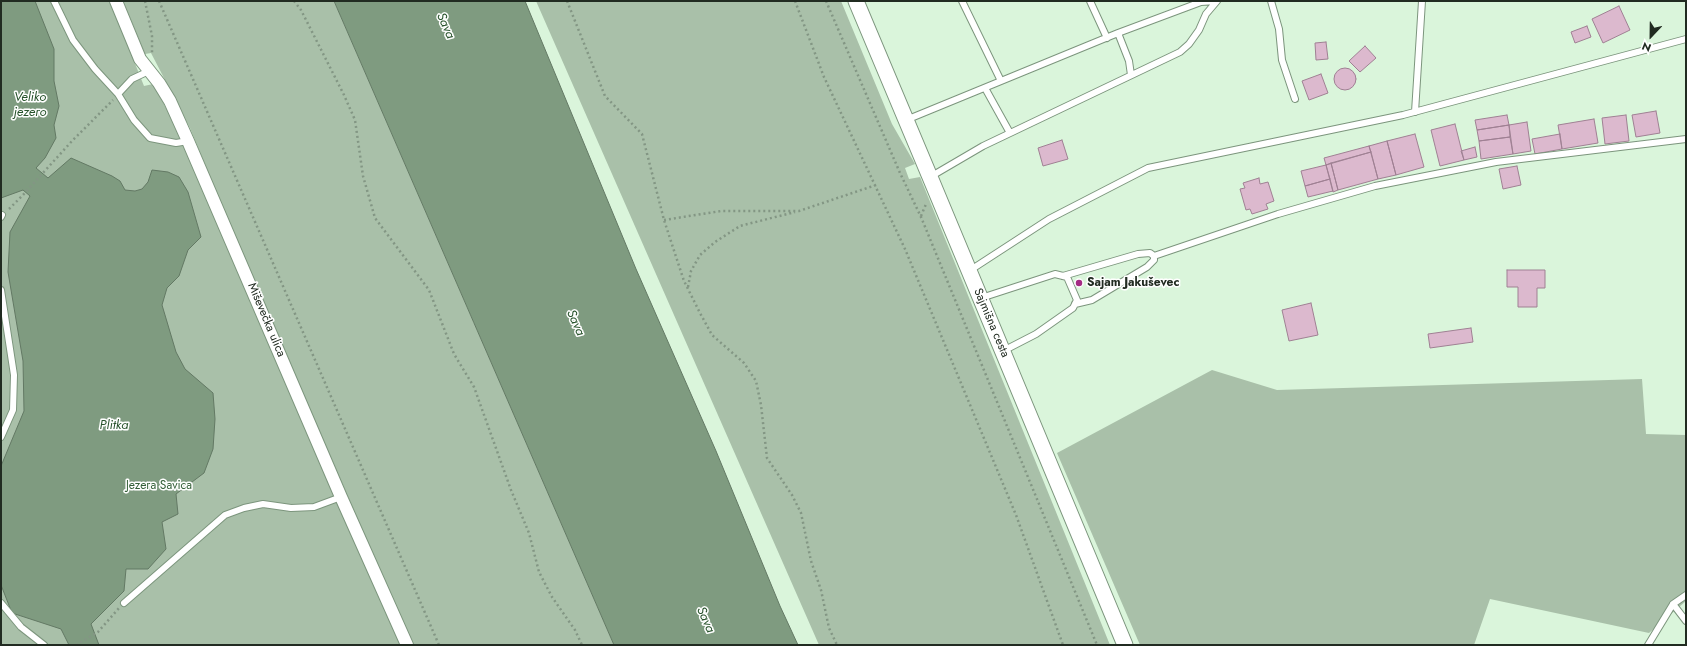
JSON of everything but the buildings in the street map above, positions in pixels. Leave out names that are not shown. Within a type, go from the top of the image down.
[{"type":"street","name":"Miševečka ulica","points":[[116,1],[140,59],[159,83],[170,101],[407,645]]},
{"type":"street","name":"Sajmišna cesta","points":[[856,1],[1125,645]]},
{"type":"lane","points":[[54,1],[73,40],[95,69],[118,94],[134,120],[150,138],[176,143],[188,141]]},
{"type":"lane","points":[[962,1],[1001,81]]},
{"type":"lane","points":[[1090,1],[1107,38]]},
{"type":"lane","points":[[906,120],[1118,33],[1201,2],[1216,1]]},
{"type":"lane","points":[[930,177],[983,146],[1180,52],[1189,44],[1199,30],[1206,14],[1216,1]]},
{"type":"lane","points":[[1271,1],[1279,29],[1282,60],[1295,99]]},
{"type":"lane","points":[[1415,112],[1422,1]]},
{"type":"lane","points":[[1118,33],[1129,61],[1131,75]]},
{"type":"lane","points":[[969,271],[1050,219],[1148,168],[1415,112],[1686,39]]},
{"type":"lane","points":[[118,94],[132,79],[149,71]]},
{"type":"lane","points":[[985,88],[1010,133]]},
{"type":"lane","points":[[1063,276],[1138,254],[1150,253],[1154,256],[1278,214],[1375,186],[1496,162],[1686,139]]},
{"type":"lane","points":[[1075,304],[1092,300],[1147,267],[1154,260],[1154,256]]},
{"type":"lane","points":[[981,298],[1055,274],[1067,277],[1077,300],[1073,308],[1036,334],[1003,351]]},
{"type":"lane","points":[[1,290],[14,375],[13,410],[1,437]]},
{"type":"lane","points":[[124,603],[225,515],[244,508],[262,504],[291,508],[314,507],[342,497]]},
{"type":"lane","points":[[1648,645],[1673,604],[1686,595]]},
{"type":"lane","points":[[1,603],[21,627],[44,645]]},
{"type":"lane","points":[[1673,604],[1686,621]]},
{"type":"path","points":[[145,1],[152,36],[152,62],[149,71]]},
{"type":"path","points":[[158,1],[439,645]]},
{"type":"path","points":[[294,1],[301,10],[355,120],[363,176],[375,218],[429,290],[454,354],[474,387],[511,490],[529,533],[539,572],[552,598],[575,630],[582,645]]},
{"type":"path","points":[[567,1],[605,96],[642,134],[649,157],[659,203],[684,281],[712,335],[744,363],[756,381],[761,405],[767,458],[776,474],[792,495],[801,513],[811,561],[821,590],[829,628],[837,645]]},
{"type":"path","points":[[795,1],[824,77],[905,249],[1016,515],[1063,645]]},
{"type":"path","points":[[826,1],[897,166],[921,216],[1097,645]]},
{"type":"path","points":[[2,216],[72,140],[93,121],[118,94]]},
{"type":"path","points":[[688,288],[691,271],[700,255],[715,242],[740,226],[800,211],[876,185]]},
{"type":"path","points":[[664,220],[721,211],[800,211]]},
{"type":"path","points":[[76,645],[98,632],[124,603]]},
{"type":"green space","name":"Jezera Savica","points":[[1,1],[110,1],[144,86],[153,84],[178,130],[401,645],[1,645]]},
{"type":"green space","points":[[123,1],[334,1],[614,645],[413,645],[246,264],[190,128],[151,53],[145,54]]},
{"type":"green space","points":[[536,1],[841,1],[892,124],[915,164],[905,168],[909,179],[920,177],[1110,645],[819,645]]},
{"type":"green space","points":[[1212,370],[1277,390],[1642,379],[1646,434],[1686,435],[1686,601],[1649,633],[1490,599],[1474,645],[1140,645],[1057,453]]},
{"type":"water","name":"Plitka","points":[[1,1],[35,1],[54,49],[54,81],[59,106],[54,125],[56,138],[45,158],[36,168],[48,178],[71,158],[112,176],[120,181],[125,190],[135,191],[142,189],[148,182],[152,170],[168,172],[179,177],[188,192],[201,237],[188,250],[179,276],[167,288],[162,305],[176,352],[185,369],[213,393],[215,419],[213,449],[204,473],[176,494],[178,514],[162,522],[166,549],[148,569],[126,569],[124,591],[91,624],[99,645],[69,645],[61,629],[12,613],[1,585],[1,466],[24,411],[23,361],[8,272],[10,232],[30,196],[23,190],[1,198]]},
{"type":"water","name":"Sava","points":[[334,1],[525,1],[636,269],[716,451],[780,606],[798,645],[614,645]]},
{"type":"place","name":"Sajam Jakuševec","points":[[1079,283]]},
{"type":"water label","name":"Veliko jezero","points":[[30,106]]}]
